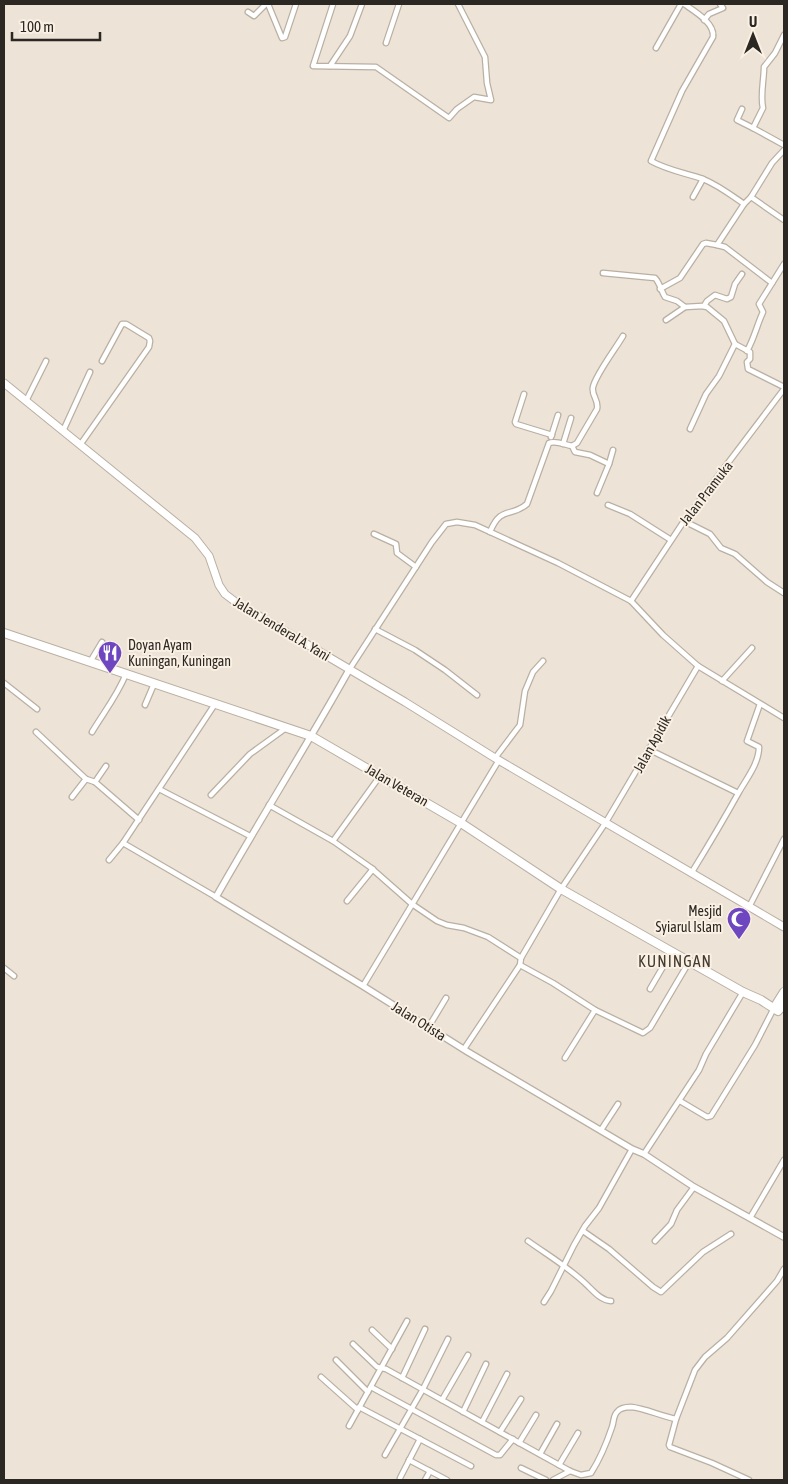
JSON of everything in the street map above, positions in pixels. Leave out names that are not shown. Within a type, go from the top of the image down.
[{"type":"main road","name":"Jalan Jenderal A. Yani","points":[[4,383],[148,499],[202,546],[209,556],[219,585],[225,594],[237,603],[405,702],[497,759],[784,927]]},
{"type":"main road","name":"Jalan Veteran","points":[[4,633],[311,736],[461,823],[561,889],[671,953],[779,1012]]},
{"type":"main road","points":[[779,1012],[784,992]]},
{"type":"main road","points":[[779,1012],[784,1004]]},
{"type":"street","points":[[248,12],[254,16],[267,4],[277,29],[283,38],[285,37],[296,4]]},
{"type":"street","points":[[333,4],[313,66],[376,67],[449,118],[457,109],[474,97],[491,100],[487,83],[485,57],[458,4]]},
{"type":"street","points":[[330,66],[350,36],[362,4]]},
{"type":"street","points":[[386,43],[399,4]]},
{"type":"street","points":[[656,48],[682,4],[699,14],[714,32],[713,37],[682,91],[651,161],[720,187],[744,204]]},
{"type":"street","points":[[704,20],[709,14],[723,8],[720,4]]},
{"type":"street","points":[[753,128],[763,108],[761,101],[764,67],[775,53],[784,35]]},
{"type":"street","points":[[742,109],[737,120],[784,145]]},
{"type":"street","points":[[718,245],[772,163],[784,150]]},
{"type":"street","points":[[693,197],[702,179]]},
{"type":"street","points":[[751,197],[784,220]]},
{"type":"street","points":[[660,289],[680,278],[703,244],[706,243],[725,247],[772,283]]},
{"type":"street","points":[[747,351],[763,312],[759,304],[784,264]]},
{"type":"street","points":[[603,273],[655,278],[659,282],[660,289],[665,297],[677,301],[684,307]]},
{"type":"street","points":[[704,306],[707,301],[715,296],[727,299],[731,297],[735,284],[742,274]]},
{"type":"street","points":[[666,320],[684,307],[704,306],[724,321],[735,344],[750,352],[750,359],[747,362],[748,369],[784,388]]},
{"type":"street","points":[[80,445],[149,347],[149,338],[126,324],[122,324],[102,361]]},
{"type":"street","points":[[549,443],[552,441],[572,446],[577,443],[597,410],[598,402],[592,389],[595,382],[623,336]]},
{"type":"street","points":[[690,429],[706,394],[719,376],[735,344]]},
{"type":"street","points":[[26,401],[46,361]]},
{"type":"street","points":[[63,432],[90,372]]},
{"type":"street","name":"Jalan Pramuka","points":[[631,601],[684,521],[784,388]]},
{"type":"street","points":[[524,394],[516,424],[552,435]]},
{"type":"street","points":[[490,532],[493,524],[504,513],[522,509],[527,504],[558,415]]},
{"type":"street","points":[[563,444],[572,418]]},
{"type":"street","points":[[572,446],[575,452],[590,455],[608,464]]},
{"type":"street","points":[[597,493],[613,450]]},
{"type":"street","points":[[608,505],[630,514],[671,540]]},
{"type":"street","points":[[684,521],[710,534],[721,548],[735,554],[767,582],[784,593]]},
{"type":"street","points":[[123,843],[216,898],[250,836],[349,670],[446,524],[457,522],[475,525],[558,563],[631,601],[663,635],[698,666],[784,718]]},
{"type":"street","points":[[374,534],[396,544],[397,553],[416,567]]},
{"type":"street","points":[[376,629],[415,650],[477,695]]},
{"type":"street","points":[[90,662],[102,642]]},
{"type":"street","points":[[722,681],[752,648]]},
{"type":"street","points":[[363,986],[461,823],[497,759],[520,725],[526,691],[533,672],[543,662]]},
{"type":"street","name":"Jalan Apidik","points":[[521,958],[561,889],[606,822],[698,666]]},
{"type":"street","points":[[92,732],[116,696],[126,674]]},
{"type":"street","points":[[4,683],[37,709]]},
{"type":"street","points":[[145,705],[154,684]]},
{"type":"street","points":[[109,860],[123,843],[215,704]]},
{"type":"street","points":[[692,872],[754,767],[759,747],[747,741],[760,704]]},
{"type":"street","points":[[211,794],[250,754],[271,737],[287,728]]},
{"type":"street","points":[[36,732],[86,779],[95,782],[138,820]]},
{"type":"street","points":[[648,749],[738,793]]},
{"type":"street","points":[[95,782],[106,766]]},
{"type":"street","points":[[333,842],[380,776]]},
{"type":"street","points":[[72,796],[86,779]]},
{"type":"street","points":[[159,789],[250,836]]},
{"type":"street","points":[[269,805],[333,842],[373,869],[412,904],[447,925],[464,928],[488,937],[521,958],[520,965],[464,1049]]},
{"type":"street","points":[[749,907],[784,839]]},
{"type":"street","points":[[347,901],[373,869]]},
{"type":"street","name":"Jalan Otista","points":[[216,898],[363,986],[428,1028],[632,1149],[644,1154],[694,1187],[784,1236]]},
{"type":"street","points":[[650,989],[671,953]]},
{"type":"street","points":[[520,965],[553,983],[595,1010],[643,1033],[647,1032],[689,962]]},
{"type":"street","points":[[4,976],[5,969],[14,976]]},
{"type":"street","points":[[644,1154],[680,1101],[743,992]]},
{"type":"street","points":[[428,1028],[446,998]]},
{"type":"street","points":[[565,1058],[595,1010]]},
{"type":"street","points":[[680,1101],[707,1117],[711,1116],[755,1045],[779,1012]]},
{"type":"street","points":[[601,1130],[618,1104]]},
{"type":"street","points":[[544,1302],[583,1231],[599,1208],[632,1149]]},
{"type":"street","points":[[750,1218],[784,1160]]},
{"type":"street","points":[[655,1241],[671,1224],[694,1187]]},
{"type":"street","points":[[583,1231],[661,1292],[703,1252],[731,1234]]},
{"type":"street","points":[[528,1241],[564,1266],[597,1294],[610,1301]]},
{"type":"street","points":[[749,1480],[670,1447],[670,1440],[676,1418],[695,1370],[705,1357],[727,1338],[777,1281],[784,1269]]},
{"type":"street","points":[[349,1426],[407,1321]]},
{"type":"street","points":[[402,1378],[425,1329]]},
{"type":"street","points":[[372,1330],[392,1349]]},
{"type":"street","points":[[385,1455],[423,1389],[448,1339]]},
{"type":"street","points":[[353,1344],[376,1367],[423,1389],[570,1471],[581,1475],[591,1473],[597,1464],[607,1441],[614,1417],[624,1407],[632,1407],[657,1415],[676,1418]]},
{"type":"street","points":[[442,1400],[468,1355]]},
{"type":"street","points":[[336,1360],[368,1392]]},
{"type":"street","points":[[463,1412],[486,1364]]},
{"type":"street","points":[[482,1422],[507,1374]]},
{"type":"street","points":[[321,1377],[358,1409],[471,1466]]},
{"type":"street","points":[[371,1387],[496,1455],[500,1455],[512,1439]]},
{"type":"street","points":[[500,1432],[521,1399]]},
{"type":"street","points":[[519,1443],[536,1414]]},
{"type":"street","points":[[540,1454],[557,1424]]},
{"type":"street","points":[[559,1465],[578,1433]]},
{"type":"street","points":[[400,1478],[420,1439]]},
{"type":"street","points":[[409,1460],[447,1480]]},
{"type":"street","points":[[521,1468],[546,1480]]},
{"type":"street","points":[[425,1480],[430,1471]]},
{"type":"street","points":[[553,1480],[570,1471]]},
{"type":"place","name":"Doyan Ayam Kuningan, Kuningan","points":[[110,674]]},
{"type":"place","name":"Mesjid Syiarul Islam","points":[[739,940]]},
{"type":"district","name":"KUNINGAN","points":[[675,961]]}]
